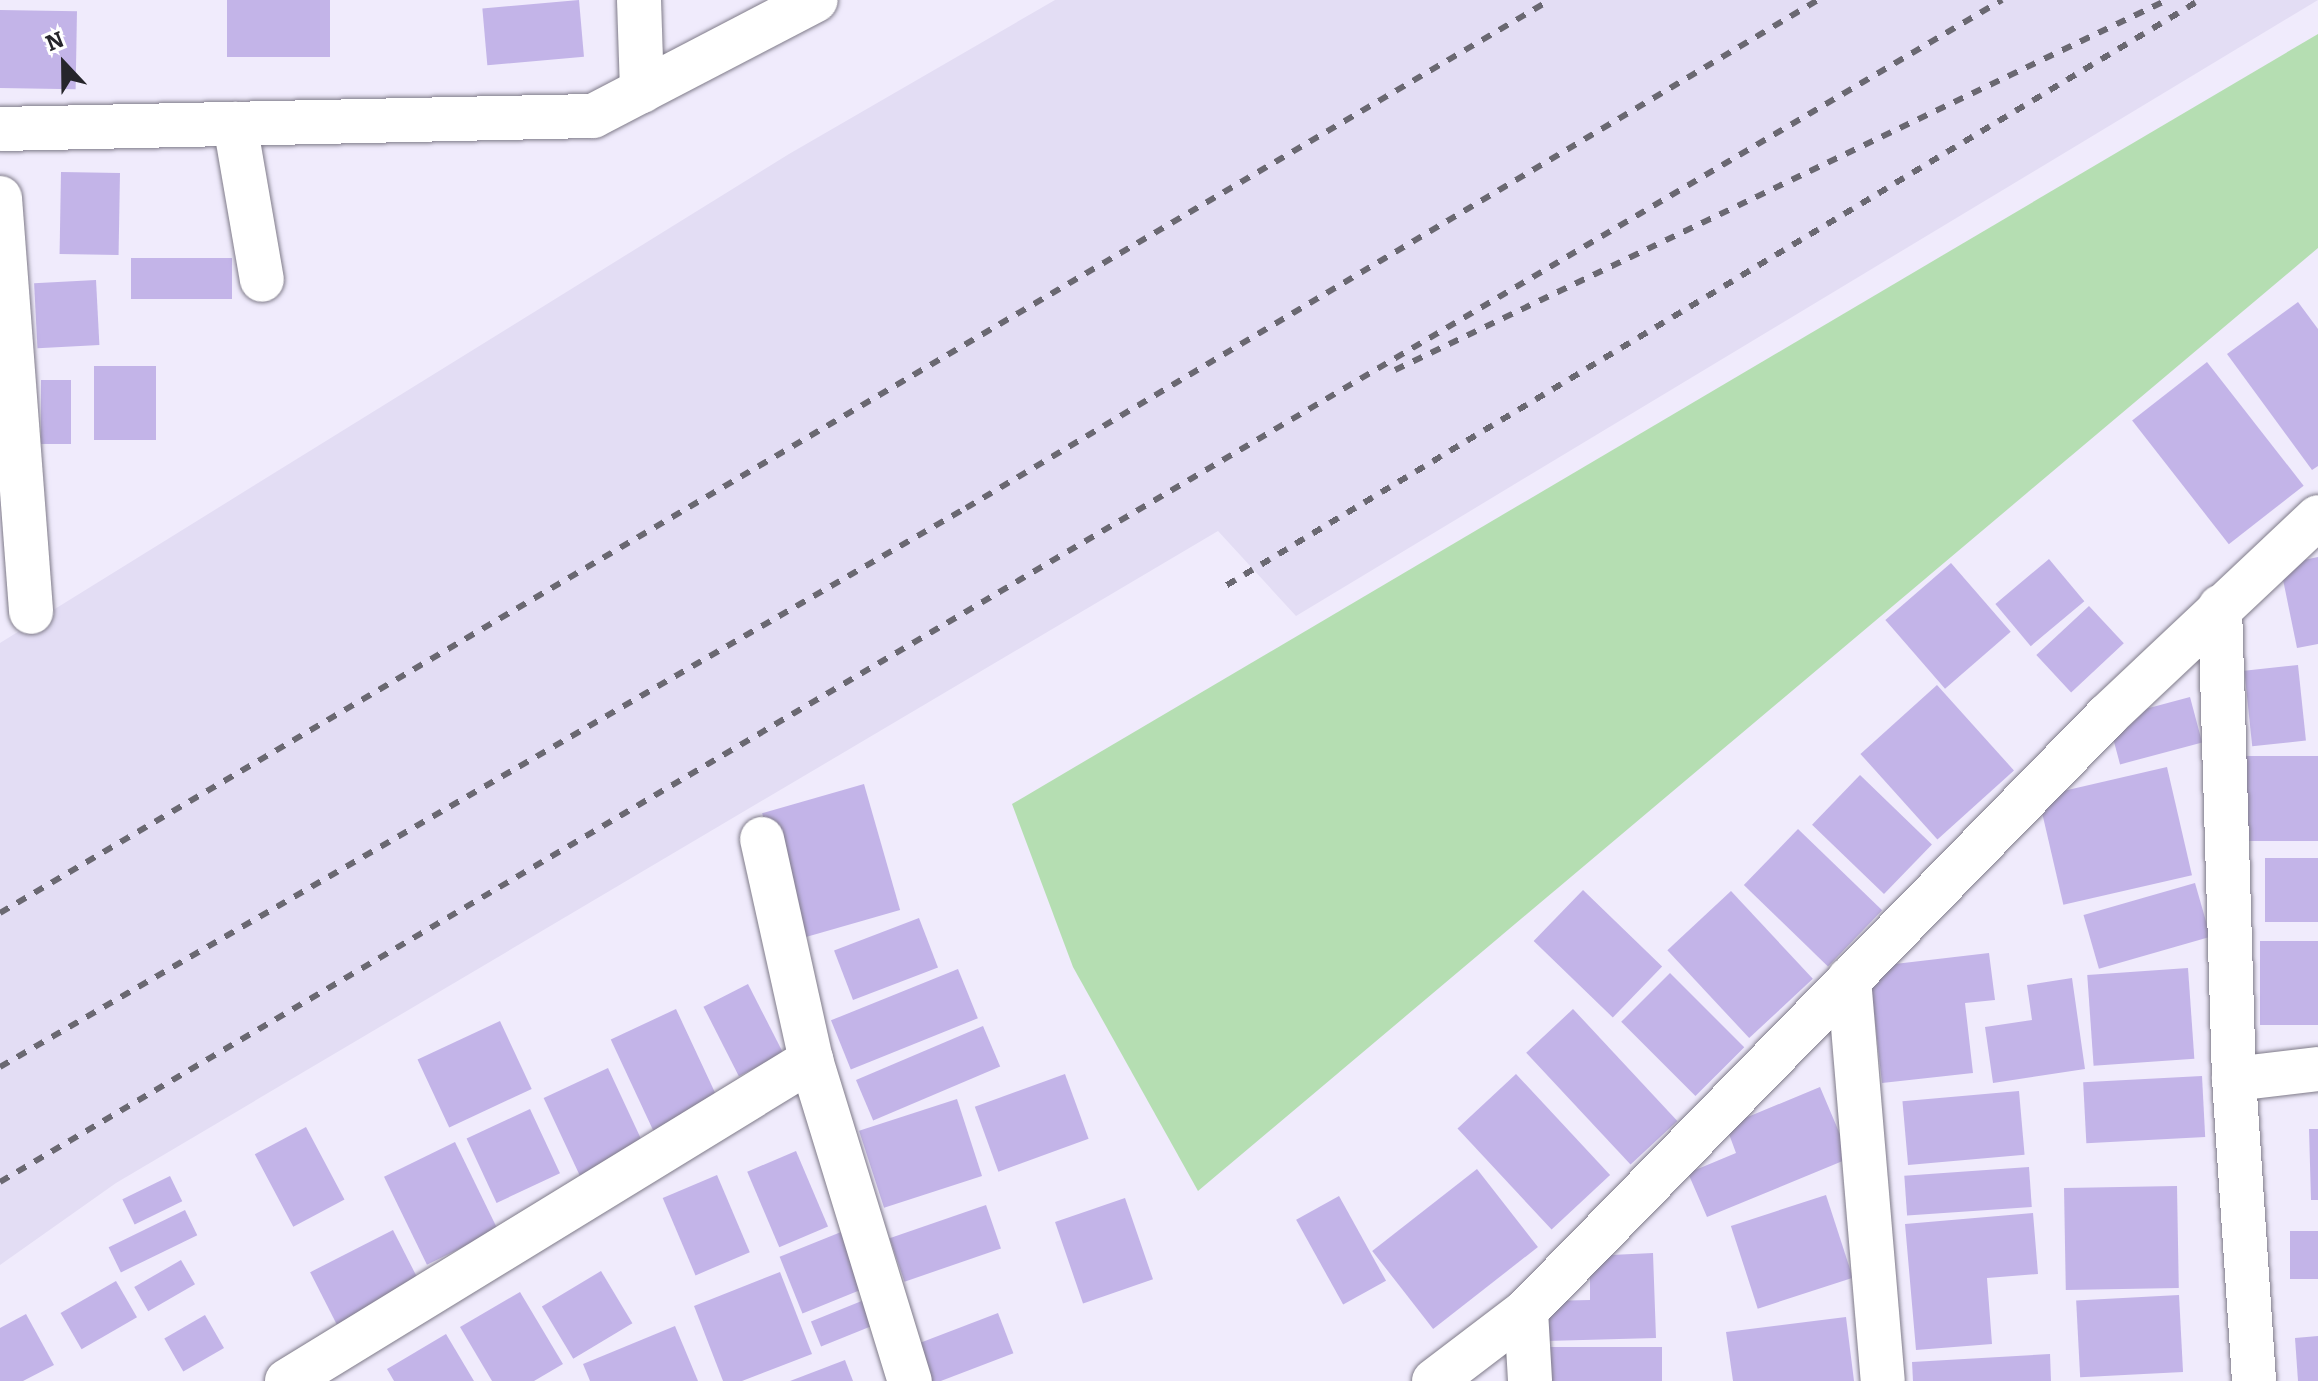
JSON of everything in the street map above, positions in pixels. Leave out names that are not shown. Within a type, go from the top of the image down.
[{"type":"street","points":[[639,0],[642,91]]},
{"type":"street","points":[[0,129],[593,116],[816,0]]},
{"type":"street","points":[[235,124],[262,280]]},
{"type":"street","points":[[0,198],[31,612]]},
{"type":"street","points":[[1434,1381],[1526,1311],[1849,979],[2220,607],[2318,517]]},
{"type":"street","points":[[2220,607],[2234,1079],[2254,1381]]},
{"type":"street","points":[[762,839],[811,1060],[910,1381]]},
{"type":"street","points":[[1849,979],[1883,1381]]},
{"type":"street","points":[[287,1381],[811,1060]]},
{"type":"street","points":[[2234,1079],[2318,1069]]},
{"type":"street","points":[[1526,1311],[1530,1381]]},
{"type":"shaded area","points":[[1055,0],[2318,0],[1296,616],[1218,531],[116,1183],[0,1265],[0,643],[789,154]]},
{"type":"green space","points":[[2318,34],[2318,248],[1198,1191],[1073,967],[1012,804]]},
{"type":"building","points":[[227,0],[330,0],[330,57],[227,57]]},
{"type":"building","points":[[579,0],[584,57],[487,65],[482,8]]},
{"type":"building","points":[[0,10],[77,11],[76,89],[0,88]]},
{"type":"building","points":[[61,172],[120,173],[119,255],[60,254]]},
{"type":"building","points":[[131,258],[232,258],[232,299],[131,299]]},
{"type":"building","points":[[96,280],[99,345],[37,348],[34,283]]},
{"type":"building","points":[[2298,302],[2318,329],[2318,466],[2312,470],[2227,354]]},
{"type":"building","points":[[2207,362],[2304,486],[2229,544],[2132,420]]},
{"type":"building","points":[[94,366],[156,366],[156,440],[94,440]]},
{"type":"building","points":[[41,380],[71,380],[71,444],[41,444]]},
{"type":"building","points":[[2318,557],[2318,644],[2297,648],[2280,565]]},
{"type":"building","points":[[2049,559],[2084,601],[2031,646],[1995,604]]},
{"type":"building","points":[[1951,563],[2011,632],[1945,689],[1885,620]]},
{"type":"building","points":[[2089,606],[2124,643],[2071,692],[2036,655]]},
{"type":"building","points":[[2298,665],[2306,741],[2252,746],[2244,671]]},
{"type":"building","points":[[1937,685],[2014,770],[1937,839],[1860,754]]},
{"type":"building","points":[[2190,697],[2202,742],[2120,764],[2108,719]]},
{"type":"building","points":[[2240,756],[2318,756],[2318,841],[2240,841]]},
{"type":"building","points":[[2167,767],[2192,875],[2063,905],[2038,797]]},
{"type":"building","points":[[1860,775],[1932,844],[1884,894],[1812,825]]},
{"type":"building","points":[[864,784],[900,910],[798,939],[762,813]]},
{"type":"building","points":[[1798,829],[1882,910],[1828,966],[1744,885]]},
{"type":"building","points":[[2265,858],[2318,858],[2318,922],[2265,922]]},
{"type":"building","points":[[2195,883],[2210,937],[2099,969],[2083,915]]},
{"type":"building","points":[[1583,890],[1662,966],[1613,1017],[1534,941]]},
{"type":"building","points":[[1731,891],[1813,979],[1749,1038],[1667,950]]},
{"type":"building","points":[[919,918],[938,967],[853,1000],[834,951]]},
{"type":"building","points":[[2260,941],[2318,941],[2318,1025],[2260,1025]]},
{"type":"building","points":[[1989,953],[1995,1000],[1965,1003],[1973,1073],[1882,1083],[1869,967]]},
{"type":"building","points":[[2188,968],[2194,1059],[2094,1066],[2087,975]]},
{"type":"building","points":[[958,969],[978,1018],[851,1069],[831,1020]]},
{"type":"building","points":[[1670,973],[1744,1047],[1695,1096],[1621,1022]]},
{"type":"building","points":[[2072,978],[2085,1069],[1993,1083],[1985,1027],[2032,1020],[2027,985]]},
{"type":"building","points":[[748,984],[783,1053],[739,1076],[703,1007]]},
{"type":"building","points":[[676,1009],[720,1102],[654,1133],[611,1039]]},
{"type":"building","points":[[1573,1009],[1677,1121],[1631,1165],[1526,1053]]},
{"type":"building","points":[[500,1021],[532,1089],[449,1127],[418,1059]]},
{"type":"building","points":[[983,1026],[1000,1067],[873,1120],[856,1080]]},
{"type":"building","points":[[608,1068],[644,1146],[580,1176],[544,1098]]},
{"type":"building","points":[[1065,1074],[1089,1139],[998,1172],[975,1107]]},
{"type":"building","points":[[1516,1074],[1610,1175],[1552,1229],[1457,1129]]},
{"type":"building","points":[[2202,1076],[2205,1137],[2086,1143],[2083,1082]]},
{"type":"building","points":[[1820,1087],[1850,1158],[1707,1217],[1688,1173],[1736,1153],[1726,1126]]},
{"type":"building","points":[[2019,1091],[2025,1155],[1908,1165],[1902,1101]]},
{"type":"building","points":[[957,1099],[982,1176],[884,1208],[859,1131]]},
{"type":"building","points":[[530,1109],[560,1173],[497,1203],[467,1139]]},
{"type":"building","points":[[306,1127],[344,1199],[293,1227],[255,1154]]},
{"type":"building","points":[[2309,1129],[2318,1129],[2318,1200],[2311,1200]]},
{"type":"building","points":[[455,1142],[498,1230],[427,1265],[384,1177]]},
{"type":"building","points":[[796,1151],[828,1226],[779,1247],[747,1172]]},
{"type":"building","points":[[2029,1167],[2032,1207],[1907,1216],[1904,1176]]},
{"type":"building","points":[[1477,1169],[1538,1247],[1433,1329],[1372,1251]]},
{"type":"building","points":[[717,1175],[750,1252],[696,1275],[663,1198]]},
{"type":"building","points":[[170,1176],[182,1201],[135,1224],[122,1199]]},
{"type":"building","points":[[2177,1186],[2179,1288],[2066,1290],[2064,1188]]},
{"type":"building","points":[[1826,1195],[1853,1278],[1758,1309],[1731,1226]]},
{"type":"building","points":[[1339,1196],[1386,1281],[1343,1305],[1296,1220]]},
{"type":"building","points":[[1125,1198],[1153,1279],[1083,1303],[1055,1222]]},
{"type":"building","points":[[986,1205],[1001,1248],[905,1282],[890,1238]]},
{"type":"building","points":[[185,1210],[197,1235],[121,1272],[109,1247]]},
{"type":"building","points":[[2033,1213],[2038,1274],[1987,1278],[1992,1344],[1916,1350],[1905,1224]]},
{"type":"building","points":[[851,1228],[874,1285],[802,1313],[780,1257]]},
{"type":"building","points":[[393,1230],[420,1283],[337,1325],[310,1272]]},
{"type":"building","points":[[2290,1231],[2318,1231],[2318,1279],[2290,1279]]},
{"type":"building","points":[[1653,1253],[1656,1338],[1546,1341],[1545,1301],[1590,1300],[1590,1256]]},
{"type":"building","points":[[181,1260],[195,1284],[148,1311],[134,1287]]},
{"type":"building","points":[[601,1271],[632,1323],[573,1359],[542,1307]]},
{"type":"building","points":[[780,1272],[812,1354],[742,1381],[723,1381],[694,1306]]},
{"type":"building","points":[[116,1281],[137,1317],[82,1349],[61,1313]]},
{"type":"building","points":[[520,1292],[563,1364],[534,1381],[492,1381],[460,1327]]},
{"type":"building","points":[[2179,1295],[2183,1372],[2080,1377],[2076,1300]]},
{"type":"building","points":[[874,1296],[884,1321],[821,1347],[811,1321]]},
{"type":"building","points":[[998,1313],[1013,1353],[941,1381],[932,1381],[918,1344]]},
{"type":"building","points":[[26,1314],[54,1365],[23,1381],[0,1381],[0,1328]]},
{"type":"building","points":[[205,1315],[224,1348],[183,1371],[164,1338]]},
{"type":"building","points":[[1846,1317],[1854,1381],[1733,1381],[1726,1332]]},
{"type":"building","points":[[675,1326],[698,1381],[590,1381],[583,1364]]},
{"type":"building","points":[[446,1334],[474,1381],[394,1381],[387,1369]]},
{"type":"building","points":[[2318,1336],[2318,1381],[2298,1381],[2295,1338]]},
{"type":"building","points":[[1544,1347],[1662,1347],[1662,1381],[1544,1381]]},
{"type":"building","points":[[2050,1354],[2051,1381],[1913,1381],[1912,1362]]},
{"type":"building","points":[[845,1360],[853,1381],[790,1381]]},
{"type":"railway","points":[[0,913],[1550,0]]},
{"type":"railway","points":[[0,1067],[966,508],[1818,0]]},
{"type":"railway","points":[[0,1182],[2002,0]]},
{"type":"railway","points":[[1395,370],[2167,0]]},
{"type":"railway","points":[[1227,585],[2200,0]]}]
